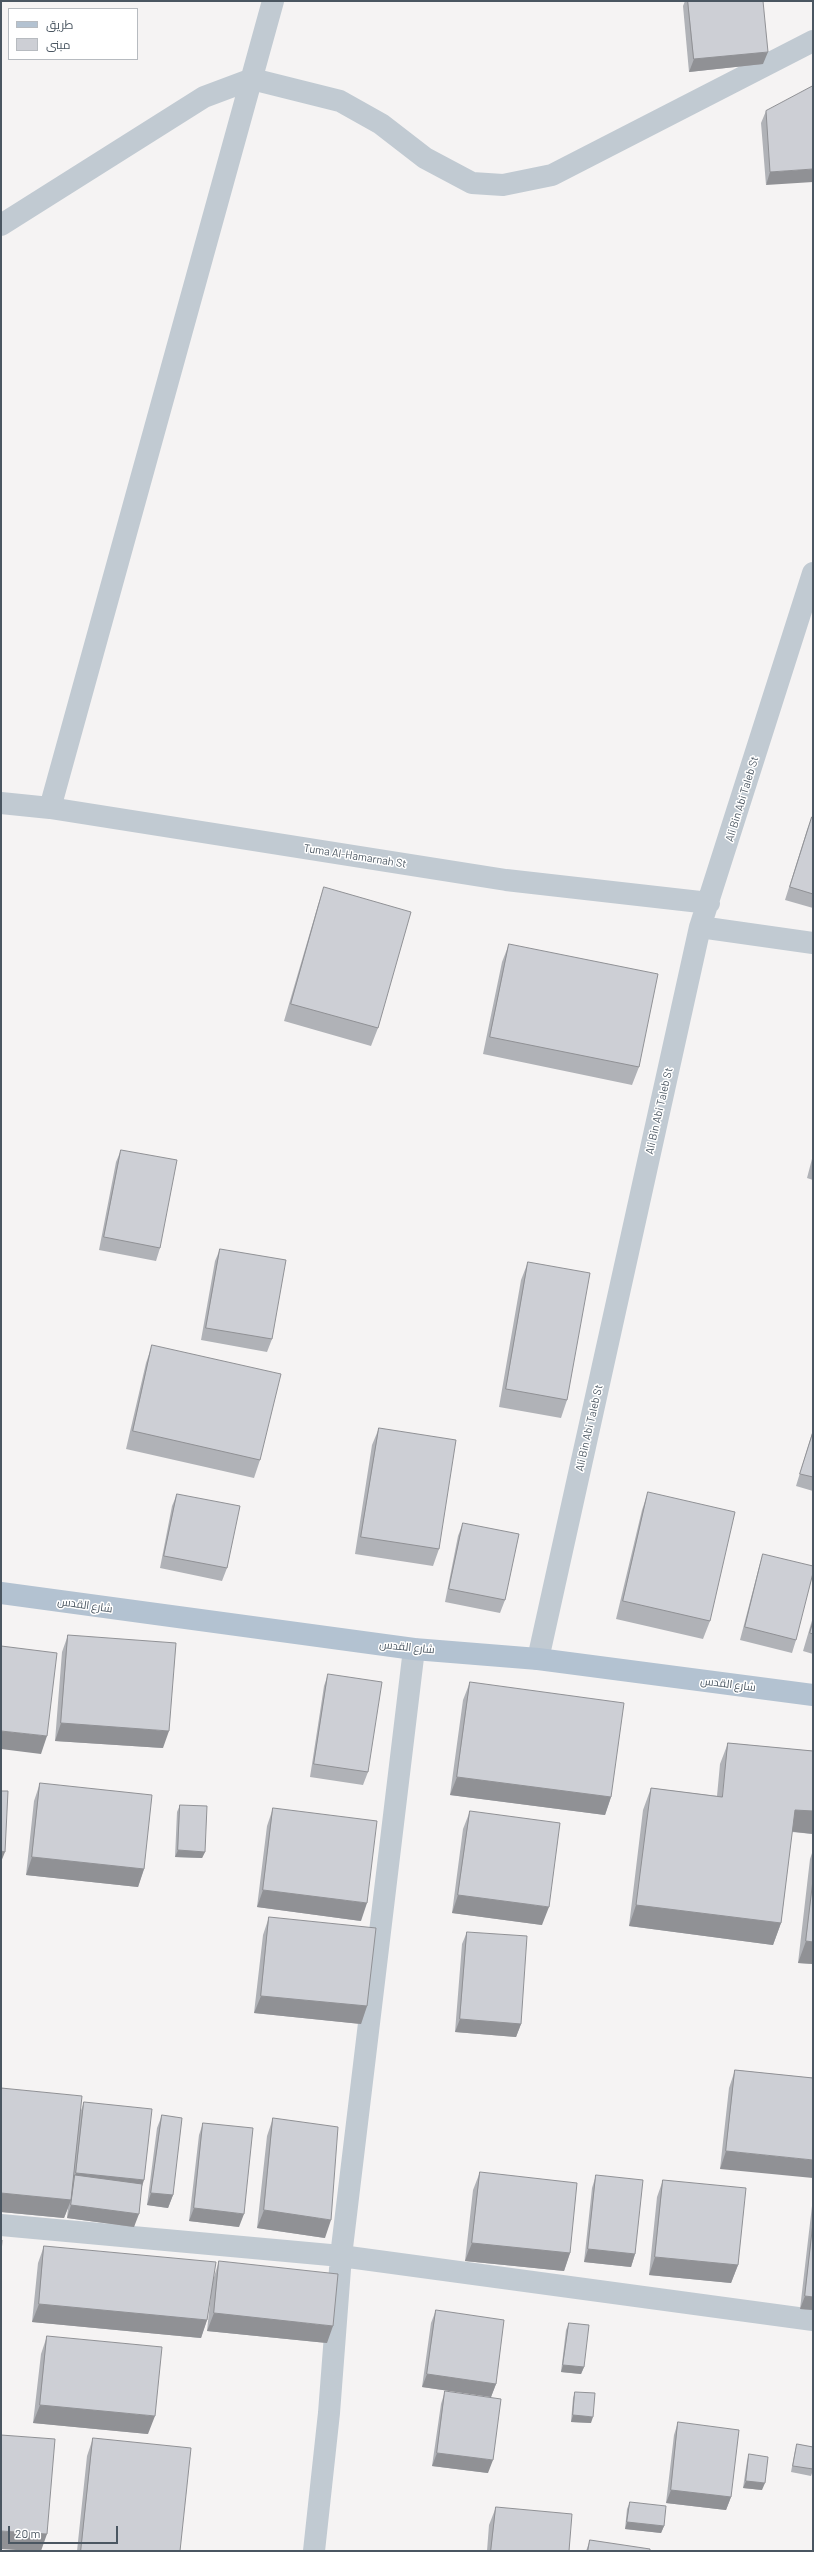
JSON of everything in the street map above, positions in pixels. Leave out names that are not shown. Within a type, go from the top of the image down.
[{"type":"main road","name":"شارع القدس","points":[[1,1593],[414,1649],[538,1659],[813,1694]]},
{"type":"street","points":[[50,808],[273,1]]},
{"type":"street","points":[[1,225],[204,97],[252,78],[340,101],[381,124],[424,158],[472,183],[503,185],[552,175],[813,41]]},
{"type":"street","name":"Ali Bin Abi Taleb St","points":[[538,1659],[700,927],[709,903],[813,573]]},
{"type":"street","name":"Tuma Al-Hamarnah St","points":[[1,803],[50,808],[506,880],[709,903]]},
{"type":"street","points":[[700,927],[813,943]]},
{"type":"street","points":[[314,2551],[329,2413],[341,2256],[414,1649]]},
{"type":"street","points":[[1,2225],[341,2256],[813,2320]]},
{"type":"building","points":[[688,1],[763,1],[768,52],[694,59]]},
{"type":"building","points":[[813,86],[813,169],[770,172],[766,111]]},
{"type":"building","points":[[813,817],[813,894],[790,887]]},
{"type":"building","points":[[324,887],[411,912],[378,1028],[291,1004]]},
{"type":"building","points":[[509,944],[658,974],[639,1067],[490,1037]]},
{"type":"building","points":[[121,1150],[177,1160],[160,1248],[104,1237]]},
{"type":"building","points":[[220,1249],[286,1260],[272,1339],[206,1328]]},
{"type":"building","points":[[528,1262],[590,1273],[567,1400],[506,1389]]},
{"type":"building","points":[[152,1345],[281,1374],[260,1460],[133,1431]]},
{"type":"building","points":[[379,1428],[456,1440],[439,1549],[361,1537]]},
{"type":"building","points":[[813,1432],[813,1477],[800,1474]]},
{"type":"building","points":[[648,1492],[735,1512],[710,1621],[623,1601]]},
{"type":"building","points":[[177,1494],[240,1506],[227,1568],[164,1556]]},
{"type":"building","points":[[463,1523],[519,1534],[505,1600],[449,1589]]},
{"type":"building","points":[[763,1554],[813,1566],[813,1573],[796,1640],[745,1627]]},
{"type":"building","points":[[813,1622],[813,1634],[810,1633]]},
{"type":"building","points":[[68,1635],[176,1643],[169,1731],[61,1723]]},
{"type":"building","points":[[1,1646],[57,1653],[47,1736],[1,1731]]},
{"type":"building","points":[[328,1674],[382,1682],[368,1772],[314,1764]]},
{"type":"building","points":[[470,1682],[624,1703],[611,1797],[457,1777]]},
{"type":"building","points":[[728,1743],[813,1751],[813,1811],[795,1810],[781,1923],[636,1905],[651,1788],[722,1797]]},
{"type":"building","points":[[40,1783],[152,1795],[144,1869],[32,1857]]},
{"type":"building","points":[[1,1791],[8,1791],[5,1852],[1,1851]]},
{"type":"building","points":[[180,1805],[207,1806],[205,1852],[178,1850]]},
{"type":"building","points":[[273,1808],[377,1821],[367,1903],[263,1890]]},
{"type":"building","points":[[470,1811],[560,1823],[549,1907],[458,1895]]},
{"type":"building","points":[[813,1880],[813,1942],[806,1941]]},
{"type":"building","points":[[269,1917],[376,1928],[367,2006],[261,1996]]},
{"type":"building","points":[[467,1932],[527,1936],[521,2024],[460,2019]]},
{"type":"building","points":[[735,2070],[813,2078],[813,2160],[726,2151]]},
{"type":"building","points":[[1,2088],[82,2096],[71,2200],[1,2193]]},
{"type":"building","points":[[84,2102],[152,2109],[144,2180],[76,2173]]},
{"type":"building","points":[[162,2115],[182,2118],[173,2195],[151,2193]]},
{"type":"building","points":[[273,2118],[338,2127],[331,2220],[264,2210]]},
{"type":"building","points":[[203,2123],[253,2128],[244,2214],[194,2208]]},
{"type":"building","points":[[480,2172],[577,2183],[570,2253],[472,2243]]},
{"type":"building","points":[[75,2175],[142,2184],[139,2214],[71,2205]]},
{"type":"building","points":[[596,2175],[643,2180],[635,2254],[588,2249]]},
{"type":"building","points":[[663,2180],[746,2188],[738,2265],[655,2257]]},
{"type":"building","points":[[813,2223],[813,2297],[805,2296]]},
{"type":"building","points":[[44,2246],[216,2262],[207,2320],[39,2304]]},
{"type":"building","points":[[219,2261],[338,2274],[333,2326],[214,2313]]},
{"type":"building","points":[[436,2310],[504,2320],[496,2384],[427,2374]]},
{"type":"building","points":[[569,2323],[589,2325],[584,2367],[563,2365]]},
{"type":"building","points":[[47,2336],[162,2347],[155,2416],[40,2405]]},
{"type":"building","points":[[445,2391],[501,2399],[493,2460],[437,2453]]},
{"type":"building","points":[[575,2392],[595,2393],[593,2417],[573,2415]]},
{"type":"building","points":[[678,2422],[739,2430],[731,2497],[671,2490]]},
{"type":"building","points":[[1,2435],[55,2439],[47,2534],[1,2531]]},
{"type":"building","points":[[93,2438],[191,2448],[180,2551],[81,2551]]},
{"type":"building","points":[[797,2444],[813,2447],[813,2469],[793,2466]]},
{"type":"building","points":[[749,2454],[768,2457],[765,2483],[746,2481]]},
{"type":"building","points":[[630,2502],[666,2506],[664,2526],[627,2522]]},
{"type":"building","points":[[496,2507],[572,2514],[569,2551],[491,2551]]},
{"type":"building","points":[[590,2540],[650,2549],[650,2551],[588,2551]]}]
